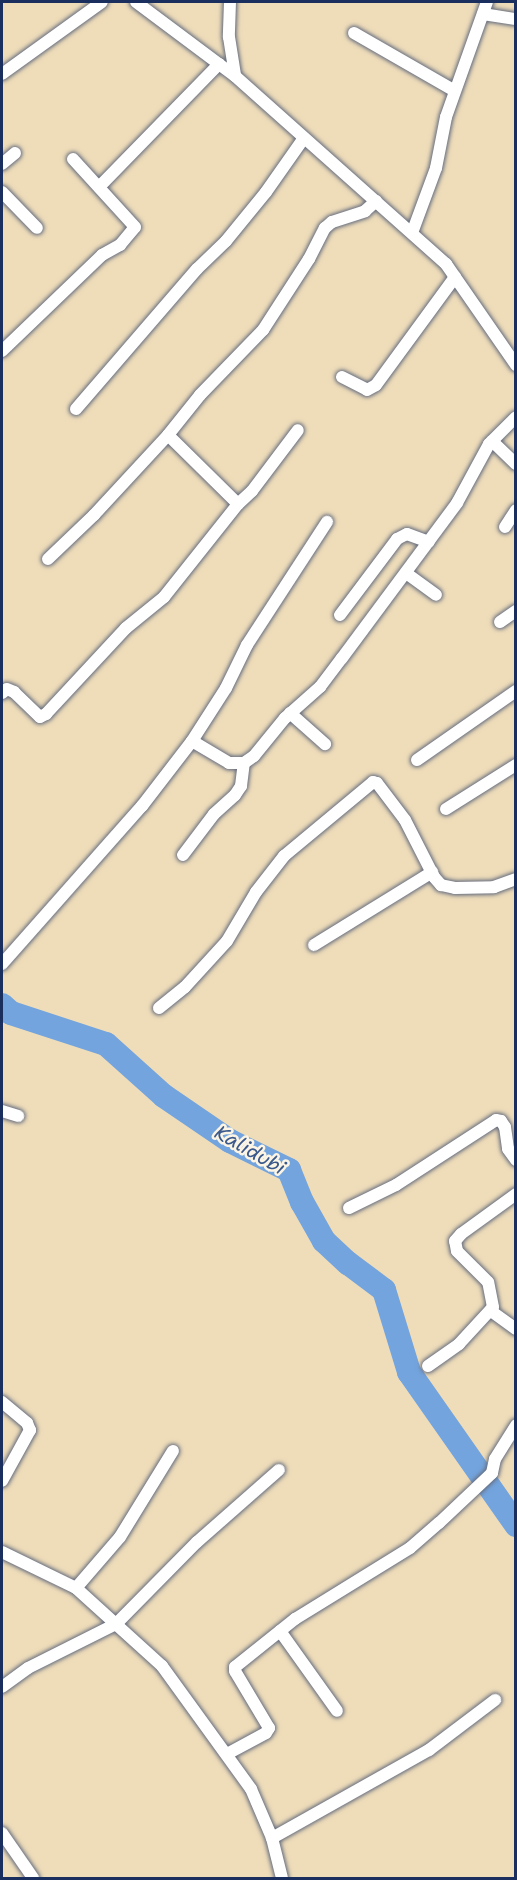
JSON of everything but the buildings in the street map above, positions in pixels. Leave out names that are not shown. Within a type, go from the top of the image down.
[{"type":"street","points":[[2,74],[102,2]]},
{"type":"street","points":[[136,2],[235,76],[446,264],[516,365]]},
{"type":"street","points":[[230,2],[229,37],[235,76]]},
{"type":"street","points":[[411,233],[436,168],[442,131],[485,8],[516,19]]},
{"type":"street","points":[[354,33],[455,91]]},
{"type":"street","points":[[99,187],[219,64]]},
{"type":"street","points":[[76,409],[197,269],[226,241],[266,192],[304,138]]},
{"type":"street","points":[[2,164],[15,153]]},
{"type":"street","points":[[2,351],[102,255],[120,245],[135,227],[73,159]]},
{"type":"street","points":[[2,192],[37,228]]},
{"type":"street","points":[[48,559],[168,435],[200,395],[263,330],[309,259],[325,228],[338,220],[365,212],[376,201]]},
{"type":"street","points":[[342,377],[367,390],[376,385],[455,277]]},
{"type":"street","points":[[192,741],[229,763],[244,763],[260,750],[290,713],[320,687],[465,491],[492,441],[516,417]]},
{"type":"street","points":[[2,693],[7,689],[14,692],[40,717],[51,710],[126,628],[164,597],[238,504],[252,491],[298,430]]},
{"type":"street","points":[[168,435],[238,504]]},
{"type":"street","points":[[492,441],[516,464]]},
{"type":"street","points":[[505,527],[516,510]]},
{"type":"street","points":[[2,964],[142,806],[192,741],[226,688],[247,645],[327,522]]},
{"type":"street","points":[[340,615],[396,539],[407,534],[429,542]]},
{"type":"street","points":[[406,573],[436,595]]},
{"type":"street","points":[[500,622],[516,611]]},
{"type":"street","points":[[417,760],[516,691]]},
{"type":"street","points":[[290,713],[325,744]]},
{"type":"street","points":[[183,855],[214,814],[236,795],[241,786],[244,763]]},
{"type":"street","points":[[446,809],[516,765]]},
{"type":"street","points":[[159,1008],[184,987],[227,941],[256,892],[284,856],[353,801],[369,784],[377,783],[405,820],[441,885],[448,888],[494,886],[516,879]]},
{"type":"street","points":[[314,945],[432,872]]},
{"type":"street","points":[[2,1111],[18,1116]]},
{"type":"street","points":[[348,1208],[396,1185],[496,1120],[501,1121],[505,1127],[508,1149],[516,1160]]},
{"type":"street","points":[[428,1366],[459,1344],[491,1311],[491,1290],[488,1282],[457,1251],[455,1241],[461,1234],[516,1194]]},
{"type":"street","points":[[491,1311],[516,1329]]},
{"type":"street","points":[[2,1401],[27,1424],[30,1430],[2,1481]]},
{"type":"street","points":[[227,1754],[269,1731],[268,1724],[235,1671],[240,1662],[326,1598],[410,1548],[492,1473],[495,1459],[516,1425]]},
{"type":"street","points":[[76,1588],[120,1537],[173,1451]]},
{"type":"street","points":[[2,1687],[28,1668],[116,1624],[198,1542],[279,1470]]},
{"type":"street","points":[[2,1552],[76,1588],[162,1666],[251,1789],[272,1838],[282,1878]]},
{"type":"street","points":[[280,1631],[337,1711]]},
{"type":"street","points":[[272,1838],[429,1750],[495,1700]]},
{"type":"street","points":[[2,1833],[33,1878]]},
{"type":"waterway","name":"Kalidubi","points":[[2,1005],[11,1013],[106,1044],[164,1096],[230,1141],[289,1170],[302,1202],[324,1241],[348,1263],[384,1290],[409,1372],[516,1525]]}]
